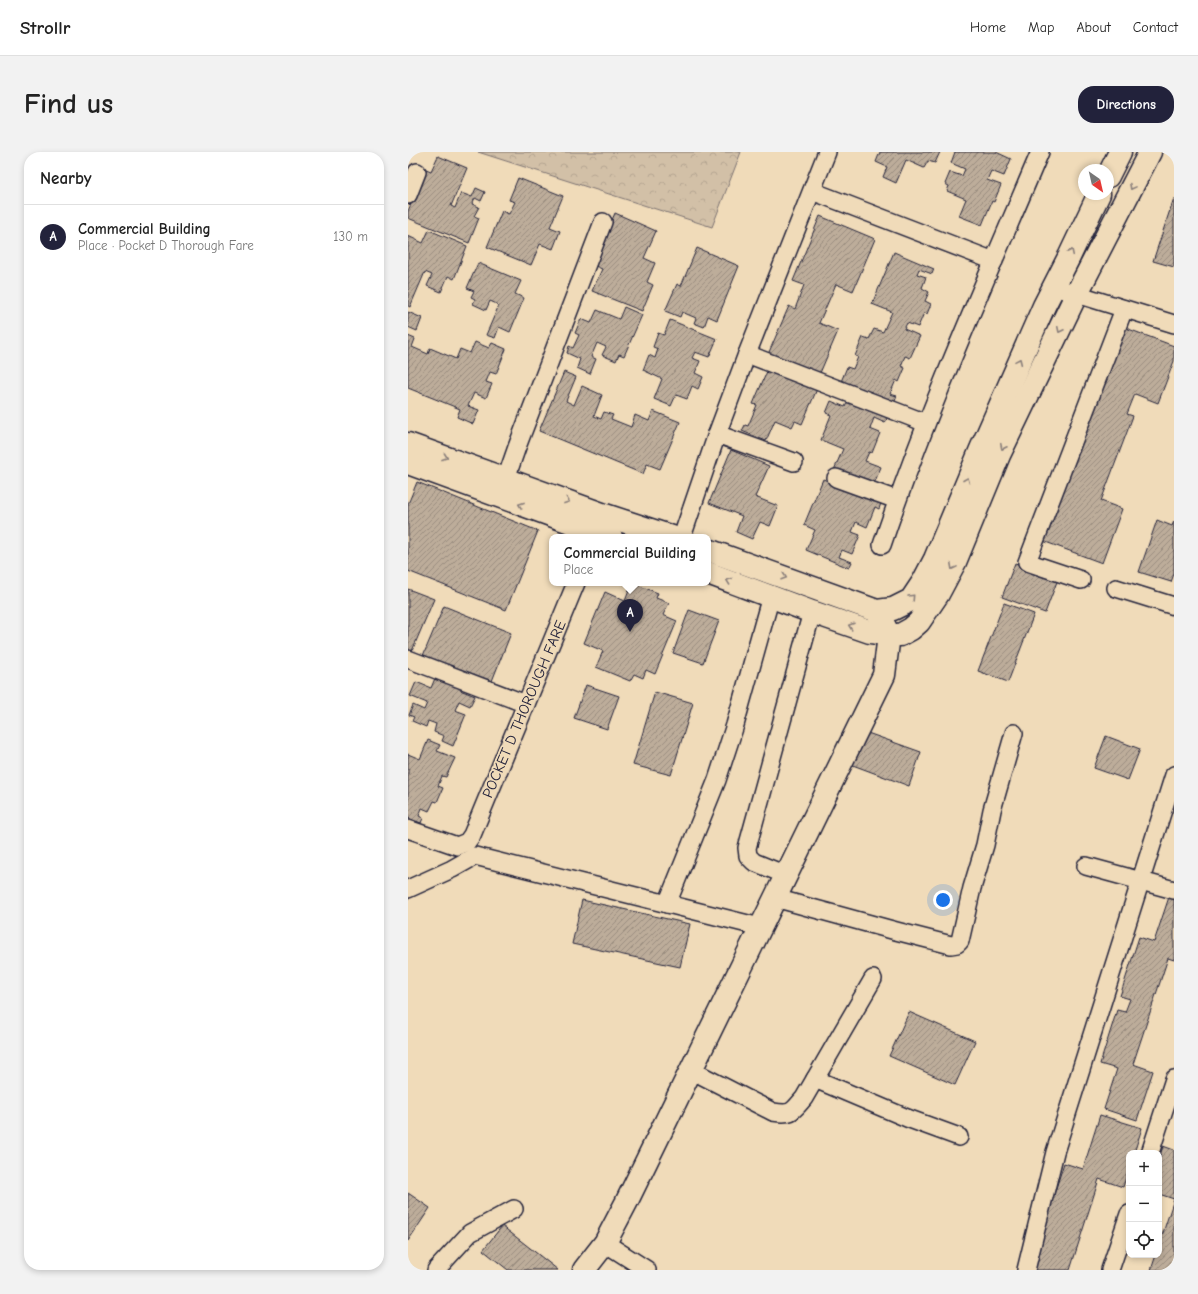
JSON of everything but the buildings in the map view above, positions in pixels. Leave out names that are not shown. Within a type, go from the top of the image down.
[{"type":"street","points":[[683,534],[717,434],[747,354],[827,152]]},
{"type":"street","points":[[882,545],[926,423],[1040,152]]},
{"type":"street","points":[[1114,164],[1120,152]]},
{"type":"street","points":[[711,574],[870,632],[889,636],[900,635],[911,629],[919,622],[938,594],[955,562],[1000,455],[1076,295],[1150,152]]},
{"type":"street","points":[[408,195],[417,172]]},
{"type":"street","points":[[812,191],[994,261]]},
{"type":"street","points":[[711,551],[877,611],[893,609],[911,600],[923,582],[935,559],[980,449],[1044,306],[1097,200]]},
{"type":"street","points":[[503,488],[603,222]]},
{"type":"street","points":[[1054,287],[1174,324]]},
{"type":"street","points":[[1081,580],[1027,562],[1124,309]]},
{"type":"street","points":[[747,354],[926,423]]},
{"type":"street","points":[[717,434],[794,462]]},
{"type":"street","points":[[409,453],[503,488],[602,530],[642,534]]},
{"type":"street","points":[[836,478],[897,500]]},
{"type":"street","name":"POCKET D THOROUGH FARE","points":[[408,829],[457,846],[467,842],[472,835],[575,586]]},
{"type":"street","points":[[1116,588],[1174,606]]},
{"type":"street","points":[[667,904],[718,780],[771,596]]},
{"type":"street","points":[[584,1270],[605,1243],[626,1203],[884,675],[889,636],[877,611]]},
{"type":"street","points":[[786,875],[754,862],[748,856],[747,848],[812,612]]},
{"type":"street","points":[[408,659],[526,704]]},
{"type":"street","points":[[775,898],[950,945],[957,944],[960,941],[972,888],[986,845],[992,810],[1014,733]]},
{"type":"street","points":[[1026,1270],[1055,1152],[1142,881],[1174,775]]},
{"type":"street","points":[[408,889],[457,867],[475,856],[760,927]]},
{"type":"street","points":[[1086,866],[1174,890]]},
{"type":"street","points":[[691,1070],[773,1112],[786,1114],[795,1109],[800,1103],[873,979]]},
{"type":"street","points":[[815,1079],[958,1138]]},
{"type":"street","points":[[1151,1150],[1174,1079]]},
{"type":"street","points":[[436,1270],[470,1233],[514,1209]]},
{"type":"street","points":[[1110,1270],[1126,1222]]},
{"type":"street","points":[[605,1243],[647,1270]]},
{"type":"green space","points":[[478,152],[741,152],[712,227]]},
{"type":"place","name":"Commercial Building","points":[[630,632]]}]
